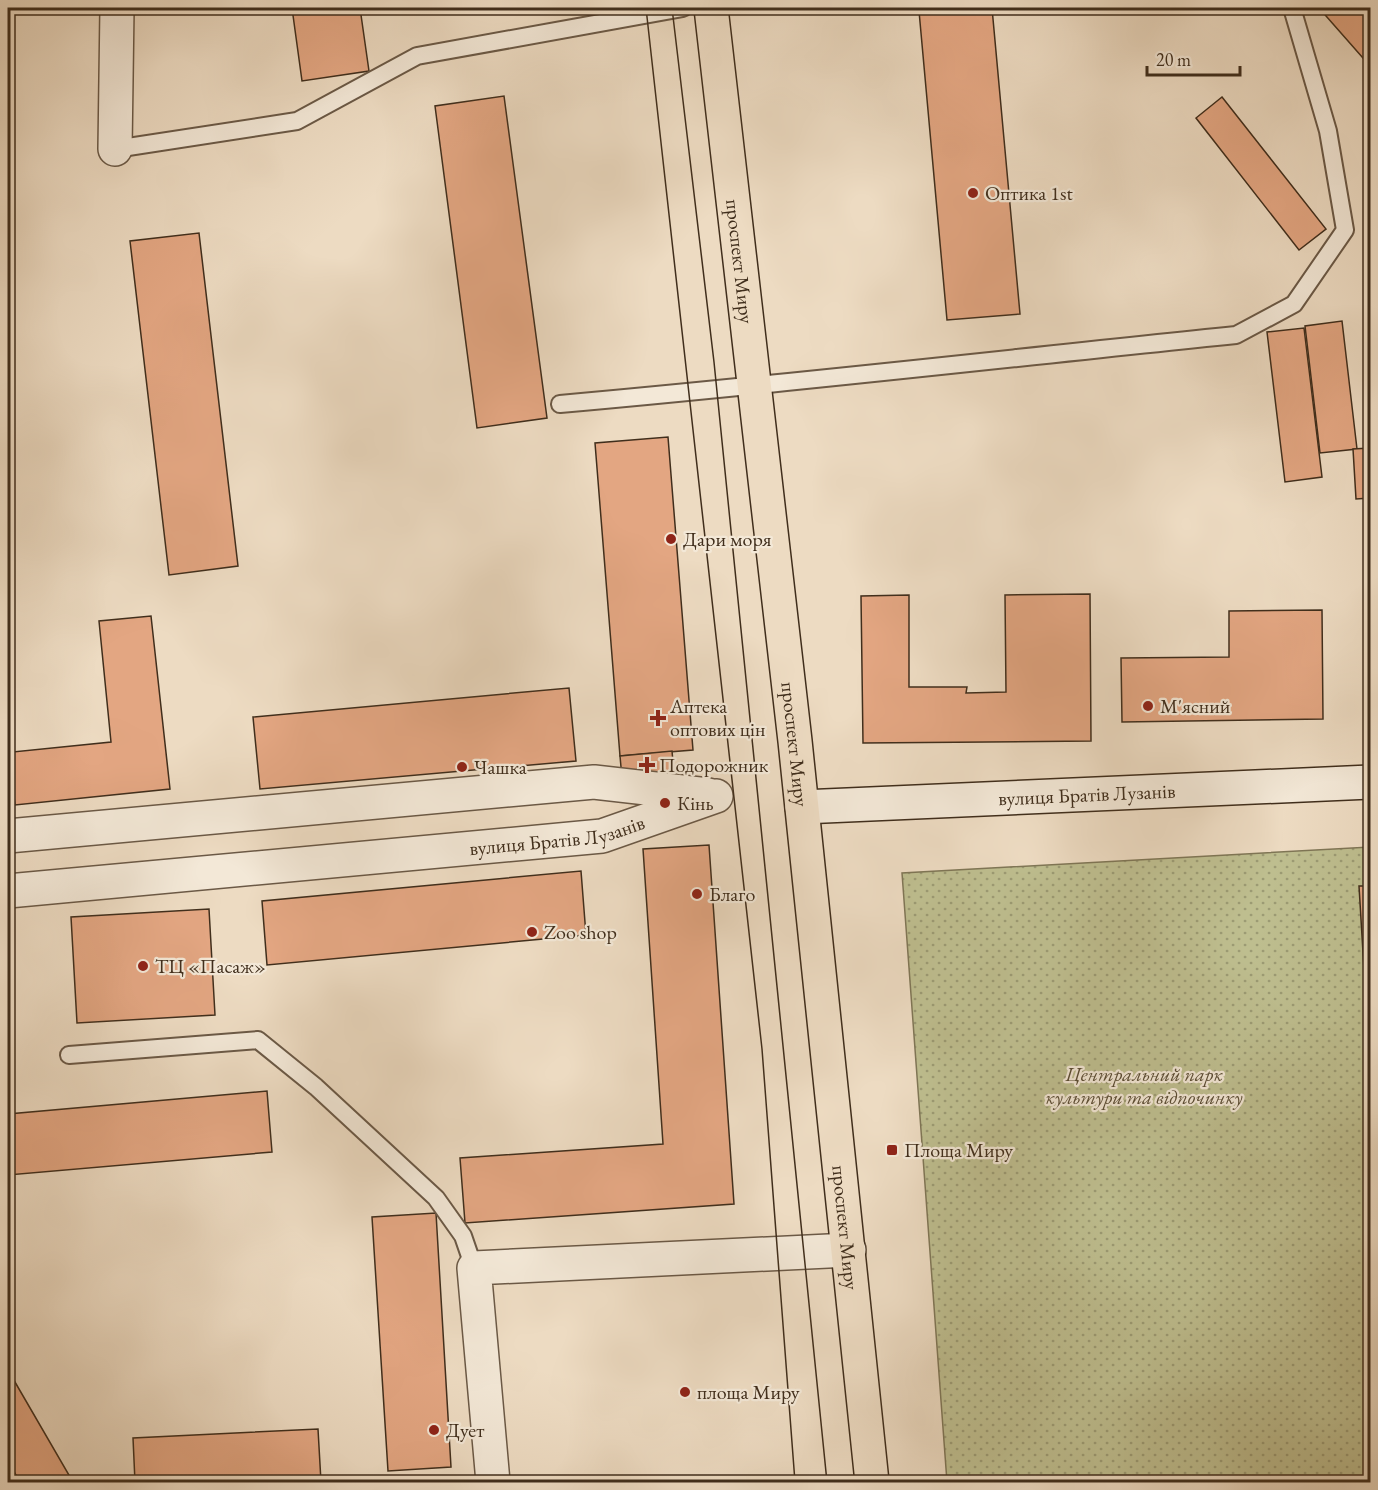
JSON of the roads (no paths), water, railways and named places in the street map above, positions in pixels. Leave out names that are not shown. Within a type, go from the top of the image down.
[{"type":"main road","name":"проспект Миру","points":[[711,8],[802,807],[872,1482]]},
{"type":"street","points":[[115,149],[117,8]]},
{"type":"street","name":"вулиця Братів Лузанів","points":[[8,836],[594,782],[716,796],[602,836],[8,891]]},
{"type":"street","name":"вулиця Братів Лузанів","points":[[802,807],[894,805],[1371,782]]},
{"type":"street","points":[[493,1482],[474,1268],[849,1250]]},
{"type":"lane","points":[[115,149],[297,122],[417,56],[684,8]]},
{"type":"lane","points":[[560,404],[754,386],[1236,334],[1294,304],[1345,230],[1328,131],[1292,8]]},
{"type":"lane","points":[[69,1055],[258,1040],[316,1087],[436,1198],[462,1236],[474,1268]]},
{"type":"tram line","points":[[646,8],[762,1049],[795,1482]]},
{"type":"tram line","points":[[672,8],[714,362],[827,1482]]},
{"type":"place","name":"Оптика 1st","points":[[973,193]]},
{"type":"place","name":"Дари моря","points":[[671,539]]},
{"type":"place","name":"М'ясний","points":[[1148,706]]},
{"type":"place","name":"Аптека оптових цін","points":[[658,718]]},
{"type":"place","name":"Подорожник","points":[[647,765]]},
{"type":"place","name":"Чашка","points":[[462,767]]},
{"type":"place","name":"Кінь","points":[[665,803]]},
{"type":"place","name":"Благо","points":[[697,894]]},
{"type":"place","name":"Zoo shop","points":[[532,932]]},
{"type":"place","name":"ТЦ «Пасаж»","points":[[143,966]]},
{"type":"place","name":"Площа Миру","points":[[892,1150]]},
{"type":"place","name":"площа Миру","points":[[685,1392]]},
{"type":"place","name":"Дует","points":[[434,1430]]},
{"type":"park label","name":"Центральний парк культури та відпочинку","points":[[1144,1086]]}]
